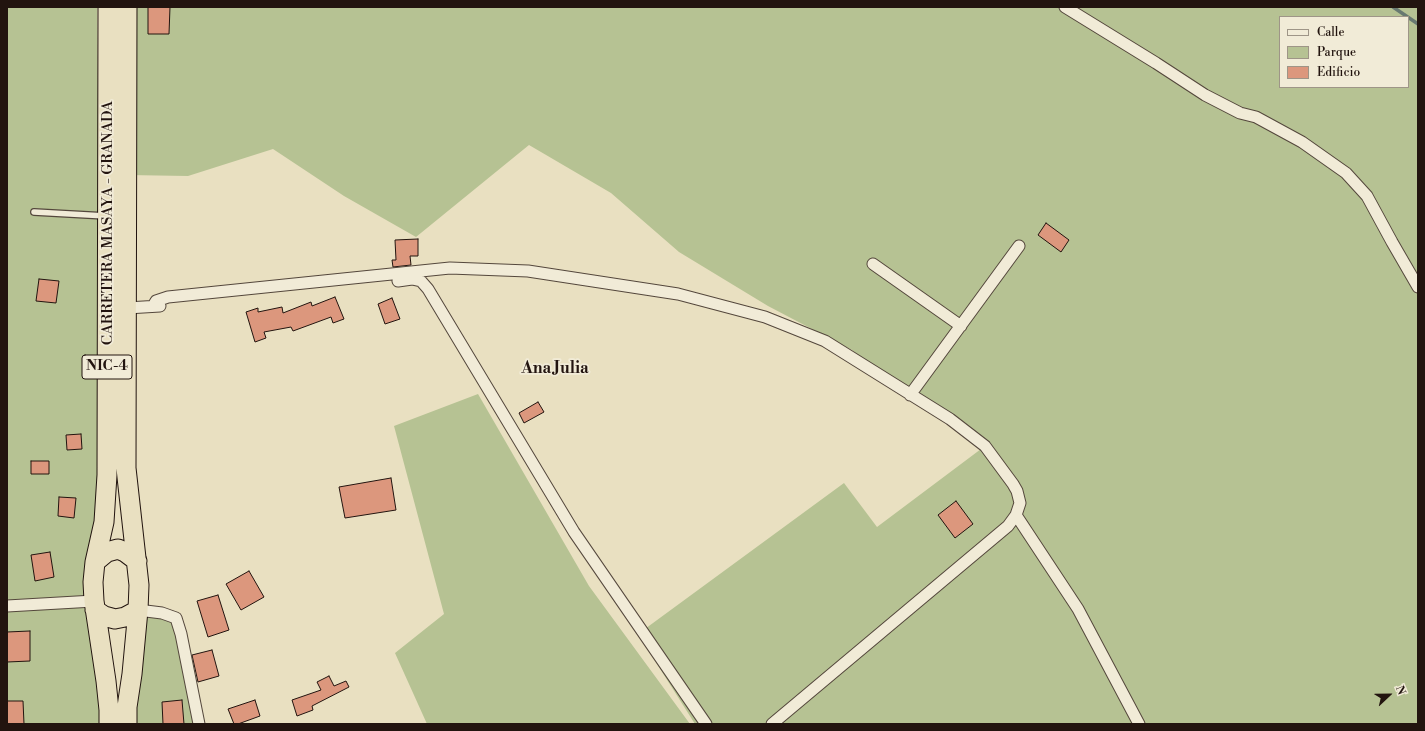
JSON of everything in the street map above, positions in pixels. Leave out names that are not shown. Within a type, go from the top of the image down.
[{"type":"highway","name":"CARRETERA MASAYA - GRANADA","points":[[108,7],[107,475],[104,522],[95,562],[93,582],[94,605],[106,681],[109,710],[108,724]]},
{"type":"highway","name":"CARRETERA MASAYA - GRANADA","points":[[127,7],[126,468],[128,501],[139,585],[132,674],[127,707],[127,724]]},
{"type":"highway","points":[[95,562],[107,552],[118,549],[126,552],[137,561]]},
{"type":"highway","points":[[94,605],[104,616],[114,619],[125,617],[138,610]]},
{"type":"street","points":[[1065,7],[1156,62],[1204,95],[1240,113],[1256,117],[1302,142],[1346,173],[1367,196],[1418,286]]},
{"type":"street","points":[[910,395],[1019,246]]},
{"type":"street","points":[[873,264],[961,326]]},
{"type":"street","points":[[153,306],[156,301],[168,297],[450,268],[528,271],[678,294],[765,317],[825,341],[950,419],[985,446],[1018,491],[1020,503],[1016,515],[1008,526],[772,724]]},
{"type":"street","points":[[127,308],[412,279],[421,281],[428,289],[574,532],[706,724]]},
{"type":"street","points":[[1016,515],[1078,609],[1139,724]]},
{"type":"street","points":[[7,606],[94,605]]},
{"type":"street","points":[[138,610],[162,613],[176,618],[181,634],[199,724]]},
{"type":"lane","points":[[34,212],[108,216]]},
{"type":"green space","points":[[7,7],[97,7],[101,486],[94,601],[109,724],[7,724]]},
{"type":"green space","points":[[127,7],[1418,7],[1418,724],[695,724],[638,634],[844,483],[877,527],[981,449],[867,364],[852,350],[768,306],[679,252],[611,193],[529,145],[416,237],[344,196],[273,149],[188,176],[127,175]]},
{"type":"green space","points":[[478,394],[589,586],[690,724],[427,724],[395,653],[444,614],[394,426]]},
{"type":"green space","points":[[138,610],[176,618],[199,724],[127,724]]},
{"type":"building","points":[[148,7],[170,7],[169,34],[148,34]]},
{"type":"building","points":[[1046,223],[1069,240],[1061,252],[1038,235]]},
{"type":"building","points":[[418,239],[418,256],[410,256],[411,265],[393,267],[392,260],[396,260],[395,240]]},
{"type":"building","points":[[39,279],[59,281],[56,303],[36,301]]},
{"type":"building","points":[[335,297],[344,319],[333,323],[331,317],[293,331],[291,327],[264,332],[266,338],[255,342],[246,312],[258,308],[258,312],[282,307],[283,313],[311,302],[312,306]]},
{"type":"building","points":[[392,298],[400,319],[385,324],[378,304]]},
{"type":"building","points":[[538,402],[544,412],[524,423],[519,413]]},
{"type":"building","points":[[81,434],[82,449],[67,450],[66,435]]},
{"type":"building","points":[[31,461],[49,461],[49,474],[31,474]]},
{"type":"building","points":[[391,478],[396,510],[345,518],[339,487]]},
{"type":"building","points":[[59,497],[76,498],[74,518],[58,516]]},
{"type":"building","points":[[956,501],[973,524],[955,538],[938,515]]},
{"type":"building","points":[[50,552],[54,577],[35,581],[31,555]]},
{"type":"building","points":[[249,571],[264,597],[241,610],[226,584]]},
{"type":"building","points":[[218,595],[229,630],[208,637],[197,601]]},
{"type":"building","points":[[30,631],[30,661],[7,662],[7,632]]},
{"type":"building","points":[[212,650],[219,676],[198,682],[192,655]]},
{"type":"building","points":[[329,676],[334,686],[346,681],[349,687],[312,706],[313,710],[297,716],[292,700],[321,690],[317,682]]},
{"type":"building","points":[[182,700],[184,724],[163,724],[162,702]]},
{"type":"building","points":[[255,700],[260,716],[234,724],[228,709]]},
{"type":"building","points":[[7,701],[23,701],[24,724],[7,724]]},
{"type":"waterway","points":[[1393,7],[1406,16]]},
{"type":"waterway","points":[[1409,18],[1418,24]]},
{"type":"district","name":"Ana Julia","points":[[555,369]]}]
